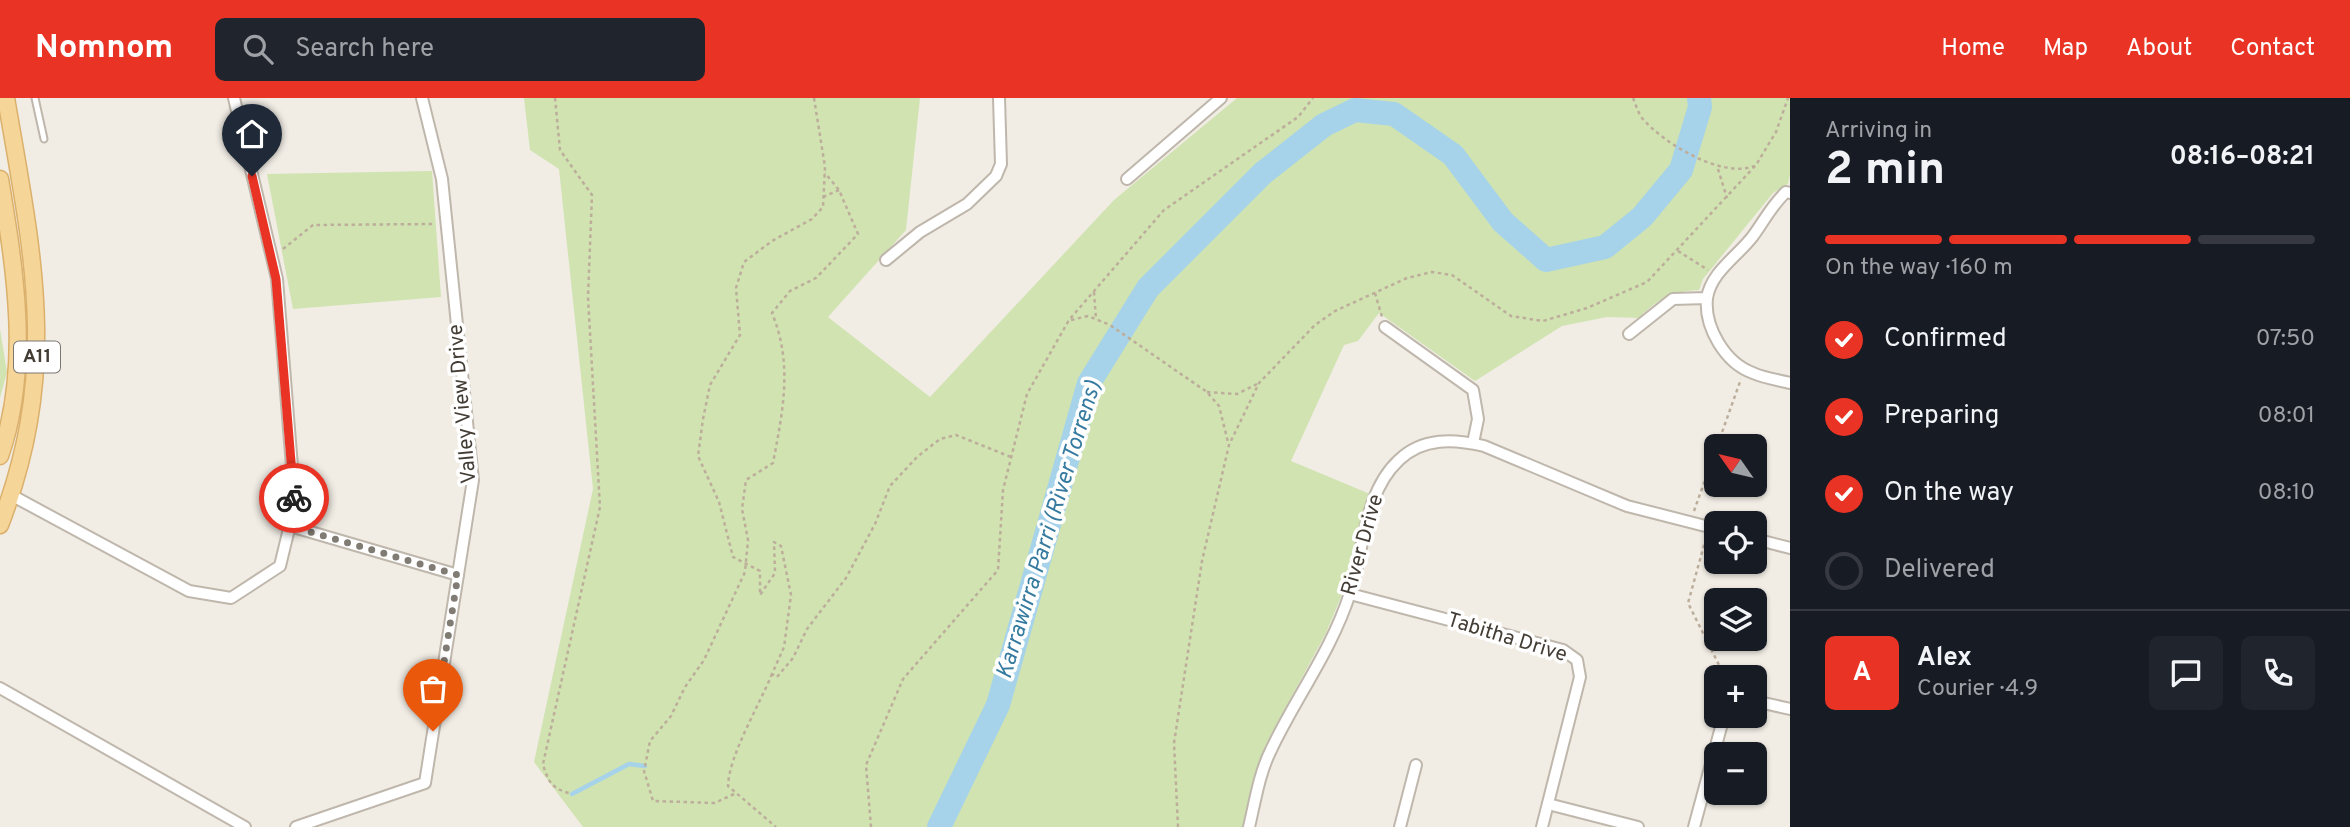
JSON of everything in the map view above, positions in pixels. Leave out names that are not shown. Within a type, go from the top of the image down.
[{"type":"main road","name":"A11","points":[[0,525],[11,495],[30,419],[38,323],[33,257],[6,98]]},
{"type":"main road","name":"A11","points":[[0,179],[17,306],[18,357],[14,401],[0,456]]},
{"type":"street","points":[[11,495],[189,591],[231,598],[280,566],[295,504],[276,279],[234,98]]},
{"type":"street","name":"Valley View Drive","points":[[296,827],[425,783],[473,480],[442,179],[422,98]]},
{"type":"street","points":[[886,260],[920,232],[975,198],[996,176],[1001,164],[999,98]]},
{"type":"street","points":[[1127,179],[1213,100]]},
{"type":"street","points":[[1788,192],[1775,202],[1752,237],[1717,275],[1706,307],[1713,332],[1724,351],[1739,366],[1753,373],[1790,383]]},
{"type":"street","points":[[1629,334],[1673,299],[1692,296],[1707,298]]},
{"type":"street","points":[[1385,327],[1473,390],[1478,419],[1473,443]]},
{"type":"street","name":"River Drive","points":[[1248,827],[1270,751],[1335,632],[1350,594],[1374,501],[1388,471],[1400,458],[1422,445],[1449,440],[1473,443],[1627,506],[1704,526]]},
{"type":"street","points":[[290,526],[458,575]]},
{"type":"street","points":[[1767,542],[1790,548]]},
{"type":"street","name":"Tabitha Drive","points":[[1350,594],[1563,650],[1577,660],[1580,677],[1542,827]]},
{"type":"street","points":[[0,688],[245,827]]},
{"type":"street","points":[[1767,704],[1790,709]]},
{"type":"street","points":[[1693,827],[1721,728]]},
{"type":"street","points":[[1400,827],[1416,765]]},
{"type":"street","points":[[1548,804],[1638,827]]},
{"type":"lane","points":[[35,98],[44,139]]},
{"type":"path","points":[[555,98],[560,150],[592,195],[588,297],[600,507],[543,764],[547,782],[558,790],[572,794]]},
{"type":"path","points":[[776,827],[734,794],[728,786],[729,775],[784,647],[791,595],[781,547],[774,542],[775,573],[760,595],[760,570],[733,557],[719,502],[698,456],[710,385],[740,335],[736,288],[744,262],[772,241],[812,219],[823,207],[825,173],[814,98]]},
{"type":"path","points":[[871,827],[866,765],[903,679],[998,570],[1003,490],[1027,394],[1069,320],[1164,210],[1298,117],[1313,98]]},
{"type":"path","points":[[1633,98],[1640,116],[1657,132],[1704,163],[1718,169],[1743,170],[1756,165]]},
{"type":"path","points":[[1178,827],[1174,743],[1202,561],[1229,445],[1259,383],[1315,325],[1335,311],[1407,278],[1432,272],[1452,275],[1511,316],[1543,321],[1587,308],[1647,282],[1756,165],[1776,132],[1788,98]]},
{"type":"path","points":[[1718,169],[1724,178],[1727,198]]},
{"type":"path","points":[[734,794],[715,803],[653,801],[644,771],[650,741],[671,716],[685,687],[704,660],[745,572],[748,540],[742,509],[746,481],[773,463],[784,399],[783,340],[772,313],[790,291],[816,278],[858,234],[839,190],[825,173]]},
{"type":"path","points":[[823,197],[839,190]]},
{"type":"path","points":[[283,249],[313,225],[438,224]]},
{"type":"path","points":[[1678,251],[1717,275]]},
{"type":"path","points":[[1094,292],[1097,320]]},
{"type":"path","points":[[1375,292],[1385,327]]},
{"type":"path","points":[[1069,320],[1088,317],[1111,325],[1207,392],[1219,405],[1229,445]]},
{"type":"path","points":[[1693,514],[1741,379]]},
{"type":"path","points":[[1207,392],[1237,394],[1259,383]]},
{"type":"path","points":[[772,674],[777,677],[793,658],[807,629],[846,578],[875,524],[890,486],[917,457],[940,439],[956,435],[1011,457]]},
{"type":"path","points":[[1704,545],[1688,603],[1719,665]]},
{"type":"green space","points":[[524,98],[920,98],[906,230],[828,317],[930,397],[1114,200],[1237,98],[1790,98],[1790,175],[1788,184],[1773,193],[1703,279],[1699,290],[1666,297],[1639,318],[1607,317],[1562,326],[1475,381],[1379,313],[1358,341],[1344,345],[1291,461],[1370,494],[1343,592],[1326,633],[1264,748],[1243,827],[583,827],[534,762],[593,489],[559,169],[530,150]]},
{"type":"green space","points":[[432,171],[441,297],[293,309],[267,174]]},
{"type":"green space","points":[[0,329],[7,372],[0,398]]},
{"type":"waterway","name":"Karrawirra Parri (River Torrens)","points":[[939,827],[998,705],[1089,383],[1148,288],[1263,173],[1324,125],[1355,110],[1394,114],[1453,155],[1503,222],[1546,260],[1605,247],[1642,217],[1681,170],[1700,107],[1699,98]]},
{"type":"waterway","points":[[572,794],[629,764],[645,766]]},
{"type":"way so far","points":[[294,498],[290,526],[458,575],[433,731]]},
{"type":"route","points":[[252,176],[276,279],[294,498]]}]
